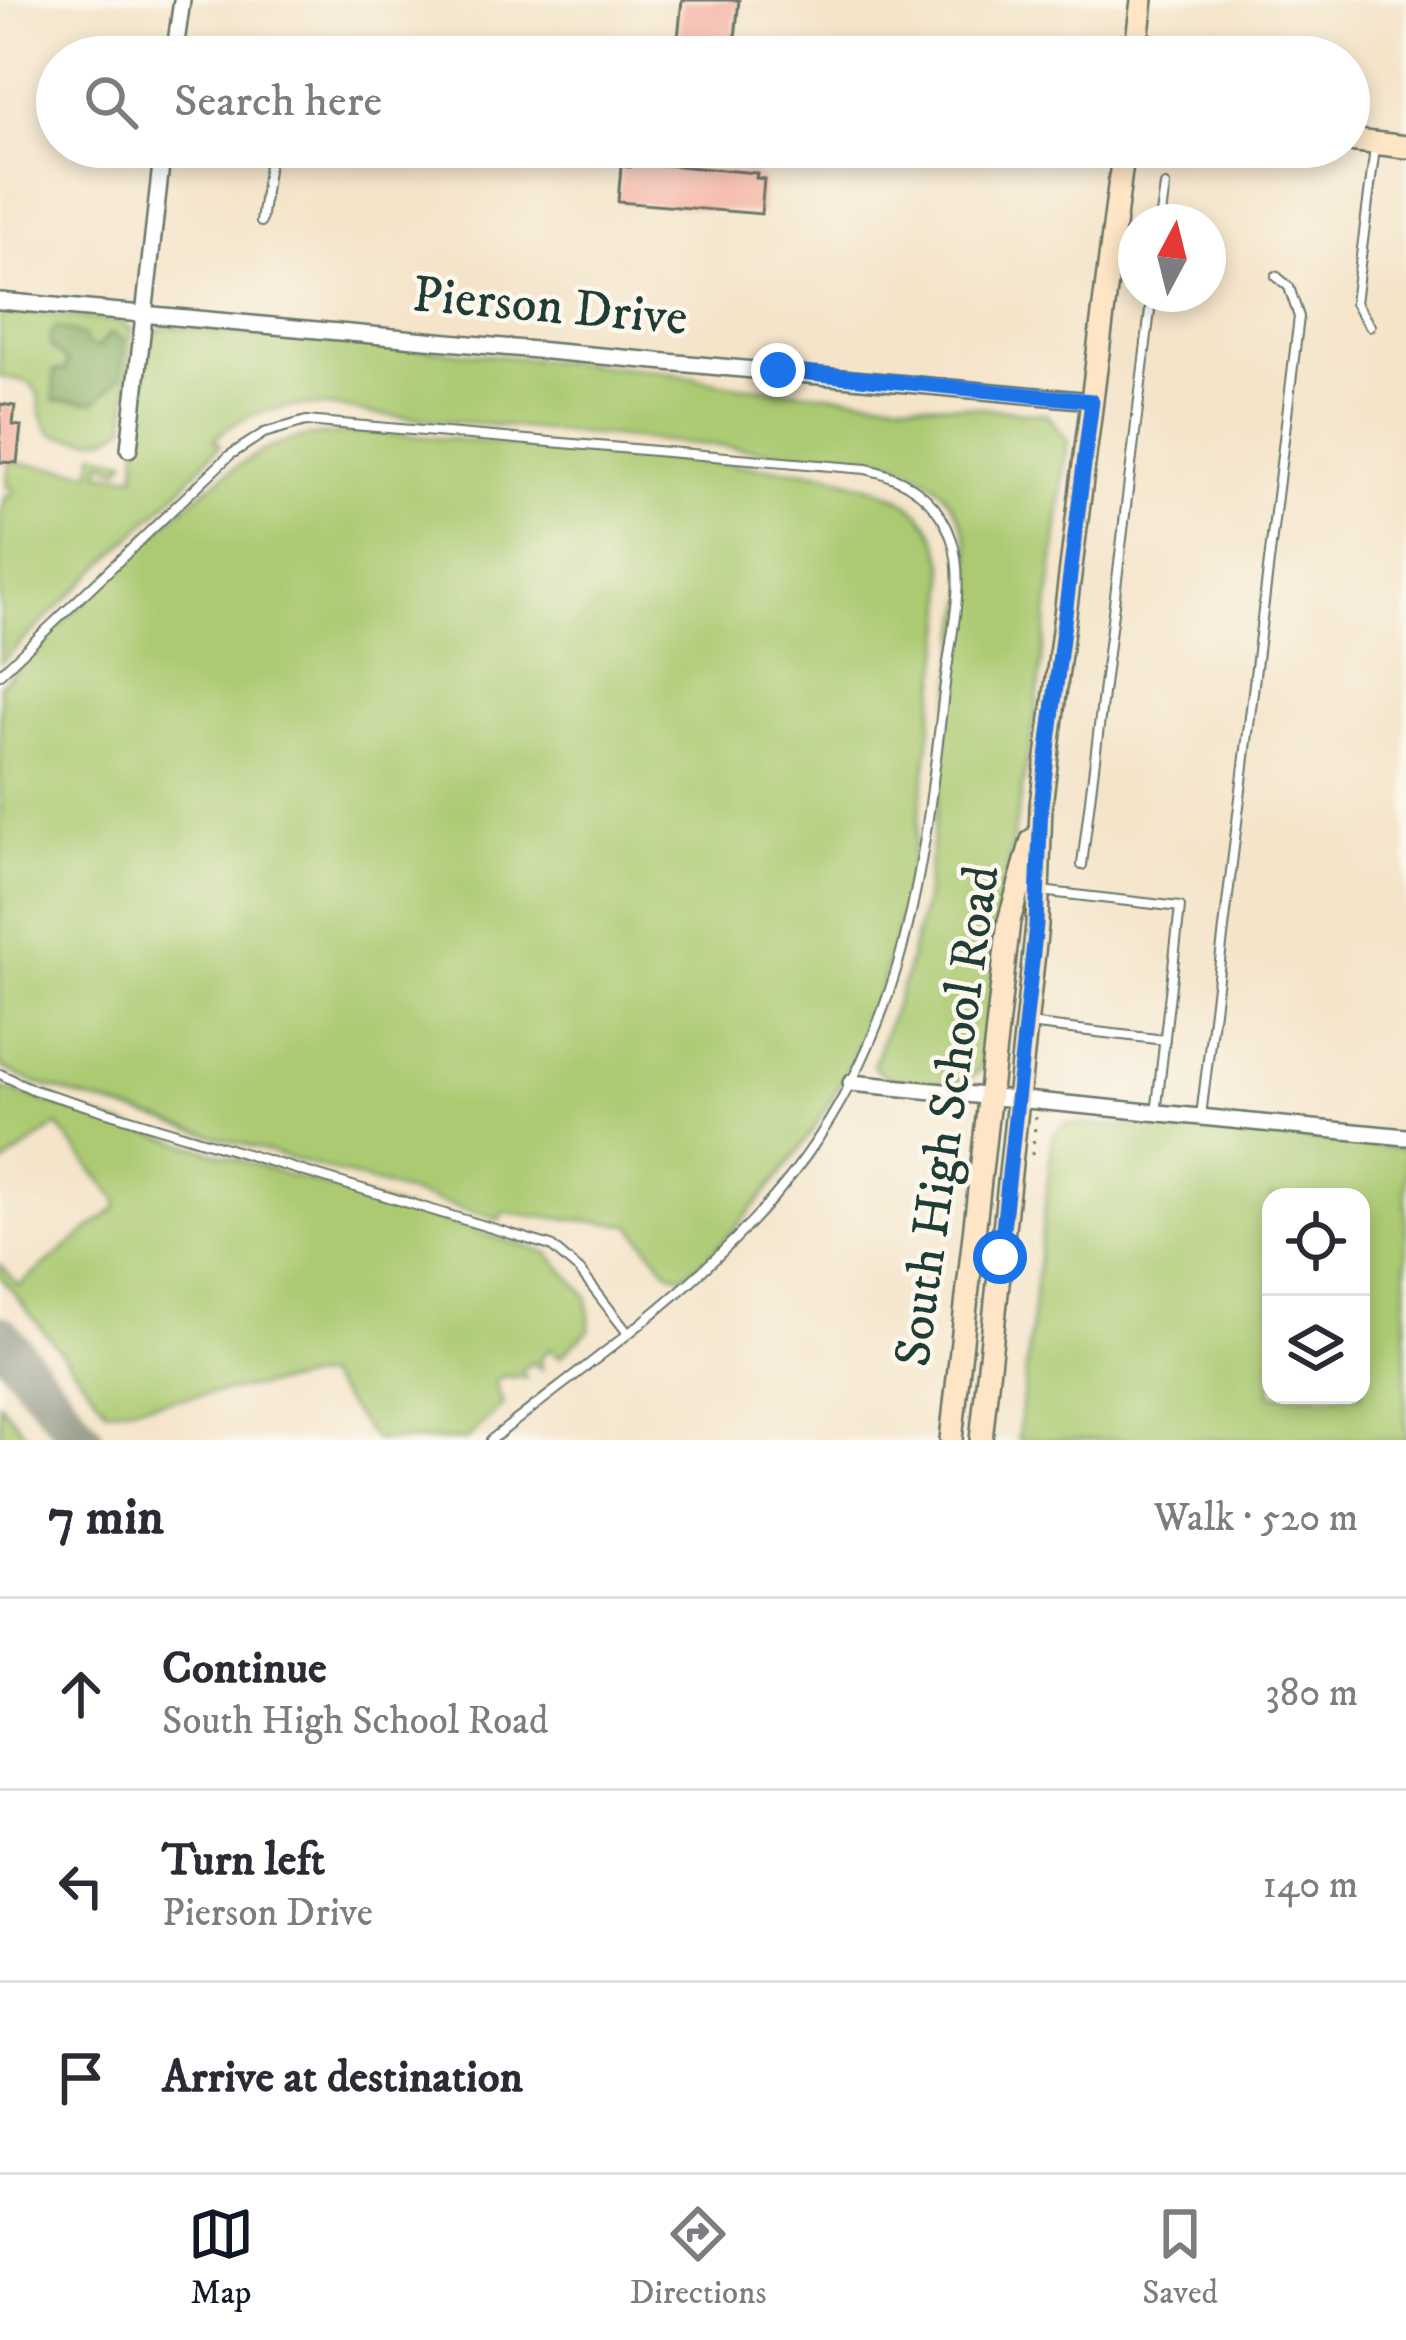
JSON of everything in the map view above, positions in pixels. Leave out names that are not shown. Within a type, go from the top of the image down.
[{"type":"street","points":[[177,36],[182,0]]},
{"type":"street","points":[[1138,36],[1142,0]]},
{"type":"street","points":[[1370,142],[1406,147]]},
{"type":"street","points":[[129,449],[161,168]]},
{"type":"street","name":"South High School Road","points":[[980,1440],[1026,1024],[1041,805],[1121,168]]},
{"type":"street","name":"Pierson Drive","points":[[0,301],[1092,401]]},
{"type":"street","name":"South High School Road","points":[[951,1440],[1009,921],[1041,805]]},
{"type":"street","points":[[851,1084],[1406,1138]]},
{"type":"lane","points":[[1370,326],[1354,303],[1376,143]]},
{"type":"lane","points":[[262,222],[268,168]]},
{"type":"lane","points":[[1162,204],[1165,186]]},
{"type":"lane","points":[[1110,256],[1118,257]]},
{"type":"lane","points":[[1201,1118],[1299,317],[1289,287],[1276,276]]},
{"type":"lane","points":[[1082,866],[1150,312]]},
{"type":"lane","points":[[0,674],[230,455],[264,433],[295,423],[340,420],[851,466],[896,477],[924,496],[944,522],[957,579],[918,898],[892,990],[851,1084],[806,1156],[728,1248],[491,1440]]},
{"type":"lane","points":[[1038,890],[1180,907],[1156,1114]]},
{"type":"lane","points":[[1026,1024],[1165,1040]]},
{"type":"lane","points":[[0,1074],[34,1090],[534,1239],[567,1256],[627,1332]]},
{"type":"green space","points":[[0,310],[118,321],[131,328],[126,424],[101,438],[50,433],[35,388],[0,377]]},
{"type":"green space","points":[[165,326],[653,370],[738,386],[1047,414],[1068,441],[1035,719],[1002,897],[982,1067],[961,1080],[928,1084],[895,1079],[873,1066],[905,978],[925,900],[969,582],[969,549],[961,520],[946,496],[897,463],[864,456],[331,407],[288,407],[248,418],[214,440],[220,445],[178,492],[0,663],[0,517],[6,496],[13,495],[13,488],[7,487],[9,462],[92,472],[94,453],[126,460],[119,469],[102,462],[100,473],[135,476],[148,338]]},
{"type":"green space","points":[[56,327],[82,335],[88,345],[98,348],[110,333],[124,340],[121,377],[95,402],[54,400],[54,371],[66,370],[67,361],[50,346],[50,334]]},
{"type":"green space","points":[[370,432],[826,473],[912,506],[941,551],[946,616],[917,834],[890,957],[871,1016],[813,1130],[741,1222],[683,1276],[668,1272],[631,1225],[503,1213],[500,1220],[35,1083],[0,1066],[0,685],[173,517],[246,461],[301,438]]},
{"type":"green space","points":[[0,1088],[548,1253],[587,1296],[590,1329],[560,1357],[550,1349],[540,1358],[542,1370],[532,1362],[521,1371],[526,1378],[503,1376],[495,1382],[503,1405],[466,1440],[375,1440],[324,1376],[107,1410],[0,1276],[0,1264],[19,1286],[117,1207],[117,1200],[57,1125],[0,1167]]},
{"type":"green space","points":[[1064,1124],[1192,1128],[1406,1149],[1406,1440],[1018,1440],[1053,1136]]},
{"type":"green space","points":[[0,1403],[4,1407],[30,1440],[0,1440]]},
{"type":"building","points":[[682,0],[739,0],[735,36],[678,36]]},
{"type":"building","points":[[621,168],[699,168],[757,173],[756,178],[764,179],[761,214],[618,202]]},
{"type":"building","points":[[0,404],[15,406],[13,425],[21,426],[17,463],[0,462]]},
{"type":"taxiway","points":[[0,1336],[83,1440]]},
{"type":"route","points":[[778,370],[1092,401],[1041,805],[1036,925],[1000,1257]]}]
